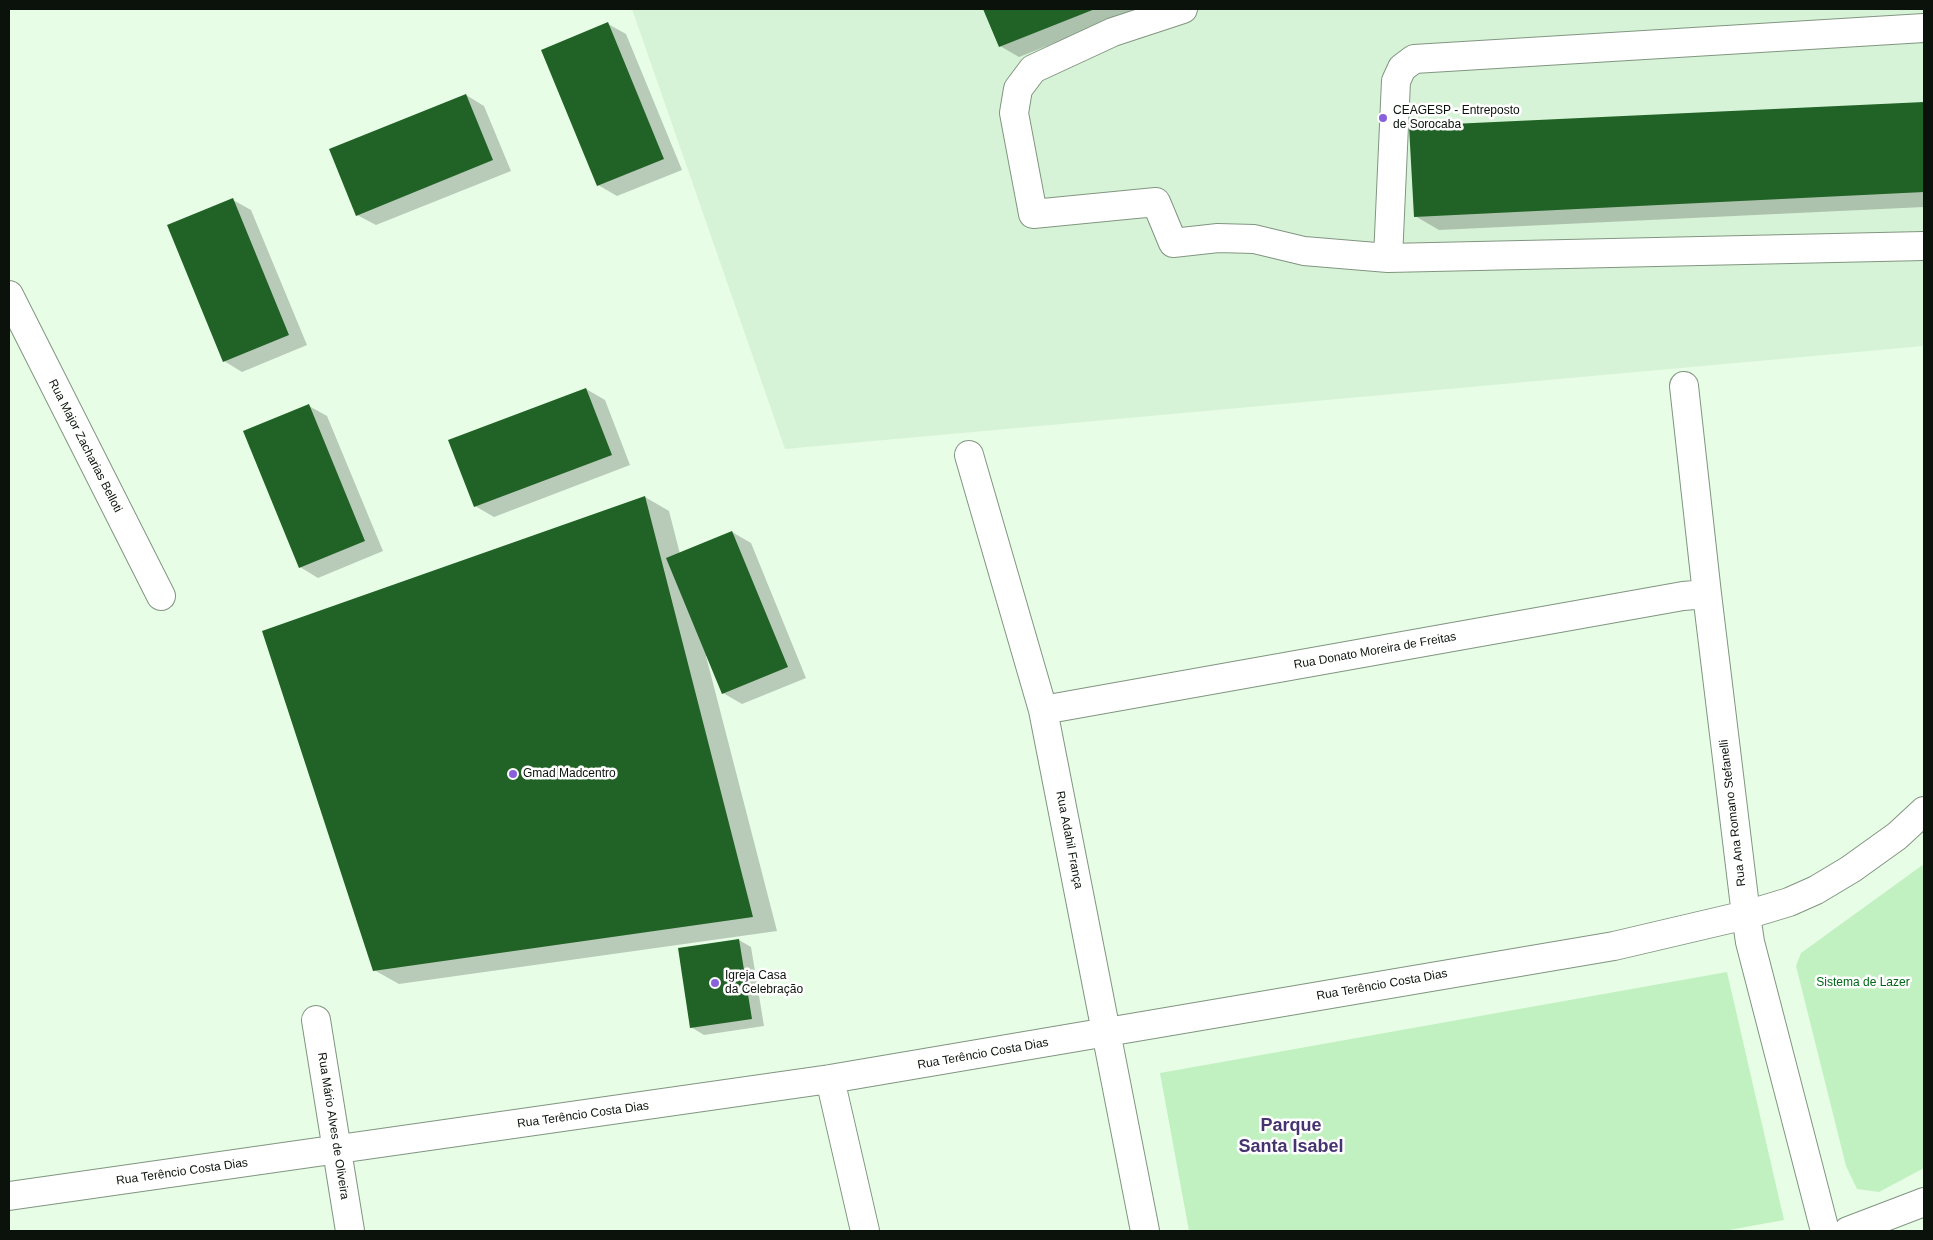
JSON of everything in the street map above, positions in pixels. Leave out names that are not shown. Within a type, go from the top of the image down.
[{"type":"street","points":[[1183,9],[1113,32],[1033,69],[1018,89],[1014,113],[1033,214],[1156,202],[1173,243],[1218,238],[1254,239],[1304,251],[1388,258],[1924,246]]},
{"type":"street","points":[[1388,258],[1396,81],[1402,68],[1414,59],[1887,20],[1924,28]]},
{"type":"street","name":"Rua Major Zacharias Belloti","points":[[9,295],[161,596]]},
{"type":"street","name":"Rua Ana Romano Stefanelli","points":[[1684,386],[1706,594],[1750,942],[1825,1231]]},
{"type":"street","name":"Rua Adahil França","points":[[969,455],[1043,710],[1145,1231]]},
{"type":"street","name":"Rua Donato Moreira de Freitas","points":[[1043,710],[1684,596],[1706,594]]},
{"type":"street","name":"Rua Terêncio Costa Dias","points":[[9,1196],[830,1079],[1614,946],[1746,915],[1789,902],[1816,890],[1851,869],[1897,836],[1924,811]]},
{"type":"street","name":"Rua Mário Alves de Oliveira","points":[[316,1020],[350,1231]]},
{"type":"street","points":[[830,1079],[864,1231]]},
{"type":"street","points":[[1848,1231],[1924,1202]]},
{"type":"shaded area","name":"CEAGESP - Entreposto de Sorocaba","points":[[632,9],[1924,9],[1924,346],[785,449]]},
{"type":"green space","name":"Sistema de Lazer","points":[[1924,864],[1924,1168],[1879,1192],[1857,1189],[1846,1166],[1796,966],[1801,953]]},
{"type":"green space","points":[[1727,972],[1784,1220],[1724,1231],[1189,1231],[1160,1073]]},
{"type":"building","points":[[983,9],[1095,9],[999,47]]},
{"type":"building","points":[[608,22],[664,159],[597,186],[541,50]]},
{"type":"building","points":[[466,94],[493,160],[356,216],[329,149]]},
{"type":"building","points":[[1924,102],[1924,192],[1414,217],[1409,126]]},
{"type":"building","points":[[233,198],[289,335],[223,362],[167,225]]},
{"type":"building","points":[[586,388],[612,455],[474,507],[448,440]]},
{"type":"building","points":[[309,404],[365,541],[299,568],[243,431]]},
{"type":"building","name":"Gmad Madcentro","points":[[645,496],[753,917],[373,971],[262,631]]},
{"type":"building","points":[[732,531],[788,667],[722,694],[666,558]]},
{"type":"building","name":"Igreja Casa da Celebração","points":[[739,939],[752,1019],[690,1028],[678,948]]},
{"type":"place","name":"CEAGESP - Entreposto de Sorocaba","points":[[1383,118]]},
{"type":"place","name":"Gmad Madcentro","points":[[513,774]]},
{"type":"place","name":"Igreja Casa da Celebração","points":[[715,983]]},
{"type":"district","name":"Parque Santa Isabel","points":[[1291,1136]]}]
